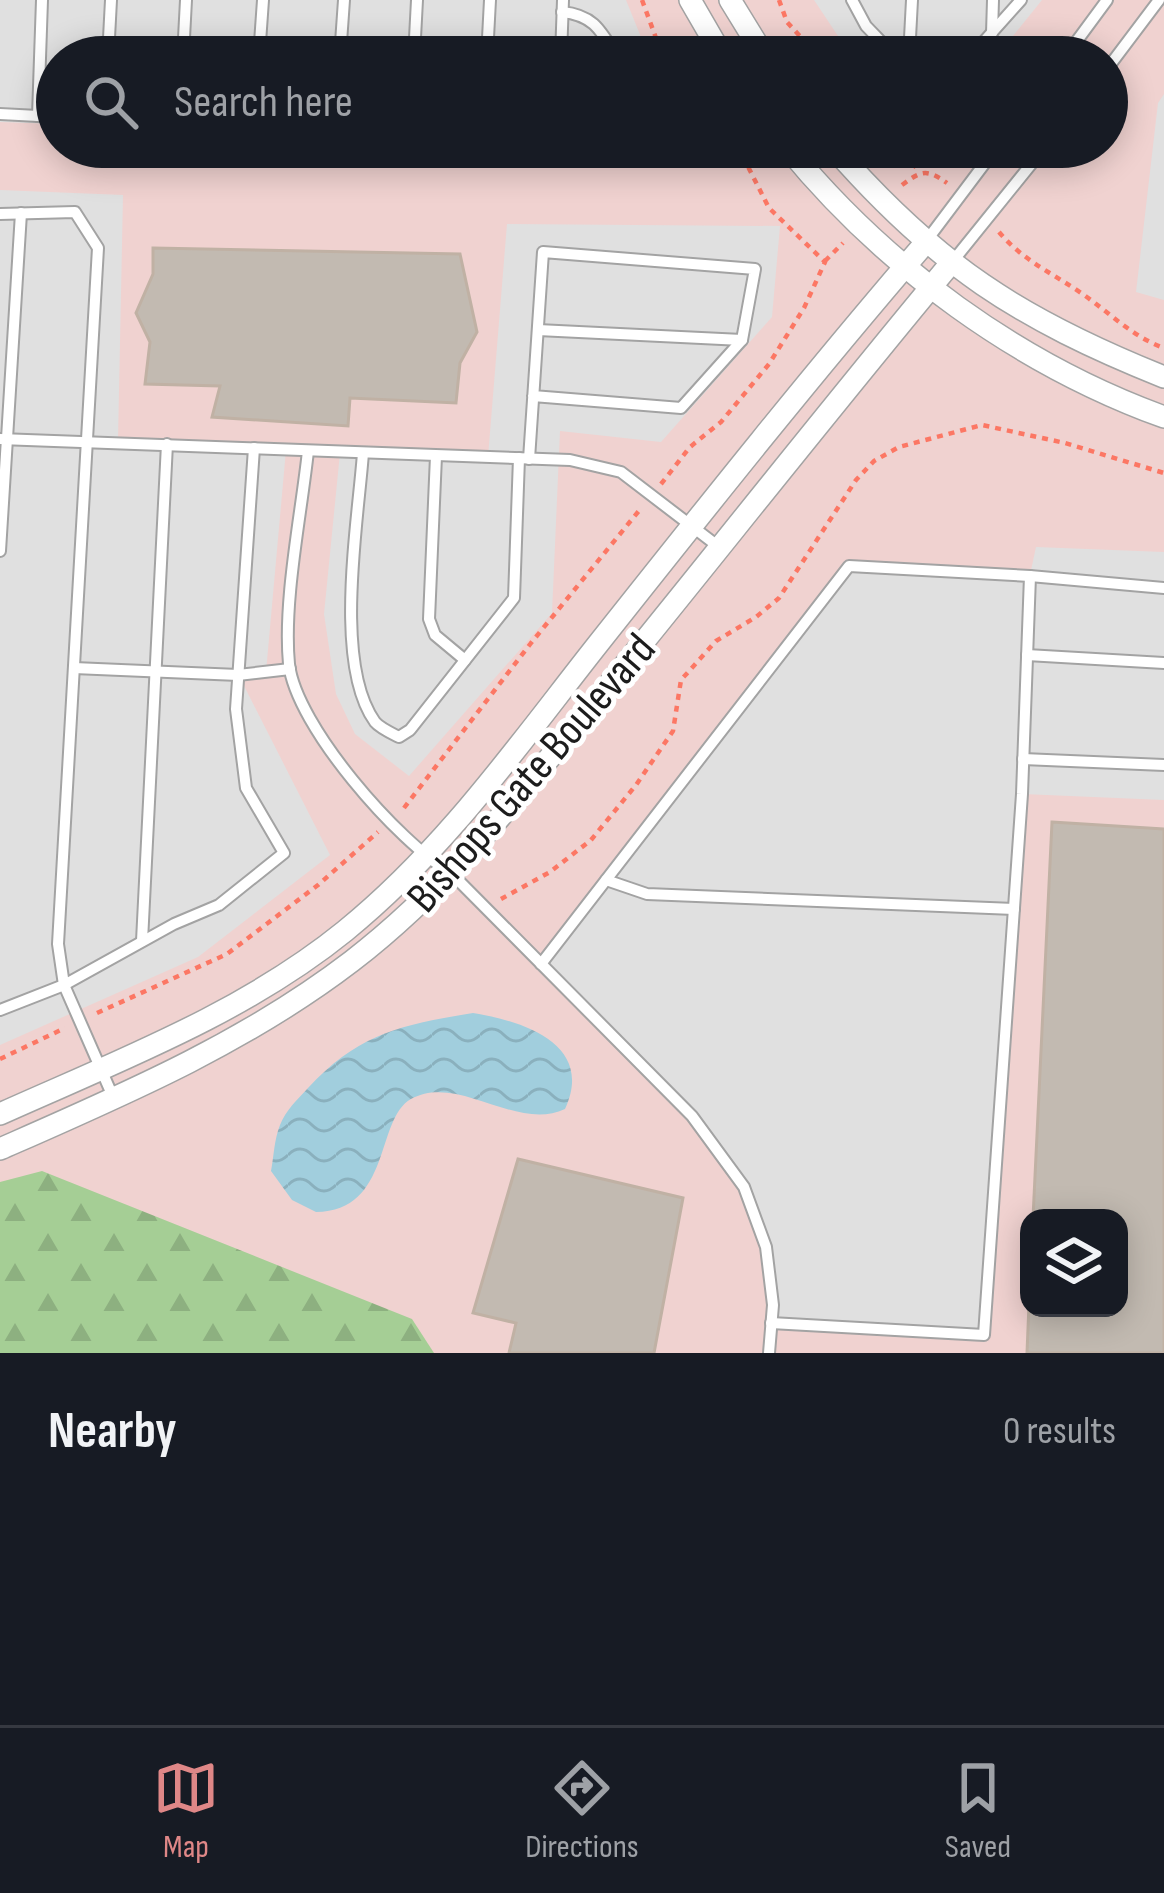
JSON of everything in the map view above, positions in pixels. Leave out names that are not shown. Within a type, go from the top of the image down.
[{"type":"street","points":[[690,0],[711,36]]},
{"type":"street","points":[[730,0],[752,36]]},
{"type":"street","points":[[805,168],[932,287],[1021,349],[1164,418]]},
{"type":"street","points":[[854,168],[926,242],[1029,316],[1164,377]]},
{"type":"street","name":"Bishops Gate Boulevard","points":[[0,1114],[206,1019],[301,963],[344,932],[424,857],[494,778],[926,242]]},
{"type":"street","name":"Bishops Gate Boulevard","points":[[0,1149],[186,1066],[275,1016],[380,939],[451,873],[529,784],[951,263]]},
{"type":"lane","points":[[41,36],[42,0]]},
{"type":"lane","points":[[110,36],[111,0]]},
{"type":"lane","points":[[185,36],[186,0]]},
{"type":"lane","points":[[260,36],[263,0]]},
{"type":"lane","points":[[341,36],[344,0]]},
{"type":"lane","points":[[415,36],[417,0]]},
{"type":"lane","points":[[488,36],[490,0]]},
{"type":"lane","points":[[852,0],[876,36]]},
{"type":"lane","points":[[910,36],[912,0]]},
{"type":"lane","points":[[992,33],[993,0]]},
{"type":"lane","points":[[989,36],[1021,0]]},
{"type":"lane","points":[[1080,36],[1107,0]]},
{"type":"lane","points":[[1128,41],[1159,0]]},
{"type":"lane","points":[[561,36],[562,6],[596,22],[604,36]]},
{"type":"lane","points":[[0,114],[36,116]]},
{"type":"lane","points":[[926,242],[981,168]]},
{"type":"lane","points":[[951,263],[1028,168]]},
{"type":"lane","points":[[0,214],[75,212],[98,248],[58,944],[64,985],[114,1099]]},
{"type":"lane","points":[[0,550],[21,213]]},
{"type":"lane","points":[[362,453],[351,625],[357,678],[376,724],[398,737],[410,730],[514,598],[543,252],[754,269],[742,340],[681,408],[533,396]]},
{"type":"lane","points":[[538,330],[742,340]]},
{"type":"lane","points":[[4,440],[570,460],[621,472],[720,548]]},
{"type":"lane","points":[[142,941],[167,444]]},
{"type":"lane","points":[[0,1010],[64,985],[219,905],[284,854],[246,788],[236,709],[254,448]]},
{"type":"lane","points":[[308,452],[289,626],[290,670],[316,727],[345,773],[424,857],[451,873],[692,1116],[744,1186],[766,1247],[769,1353]]},
{"type":"lane","points":[[436,456],[429,619],[435,635],[465,660]]},
{"type":"lane","points":[[541,964],[848,566],[1164,588]]},
{"type":"lane","points":[[771,1323],[984,1335],[1014,909],[1030,576]]},
{"type":"lane","points":[[1027,655],[1164,663]]},
{"type":"lane","points":[[74,668],[238,675],[290,670]]},
{"type":"lane","points":[[1023,759],[1164,765]]},
{"type":"lane","points":[[606,880],[647,894],[1014,909]]},
{"type":"path","points":[[642,0],[655,36]]},
{"type":"path","points":[[778,0],[799,36]]},
{"type":"path","points":[[917,168],[920,171]]},
{"type":"shaded area","points":[[0,0],[1164,0],[1164,1353],[0,1353]]},
{"type":"shaded area","points":[[0,0],[626,0],[641,36],[36,36],[36,123],[0,122]]},
{"type":"shaded area","points":[[814,0],[1042,0],[1013,36],[838,36]]},
{"type":"shaded area","points":[[1164,94],[1164,300],[1136,292],[1158,103]]},
{"type":"shaded area","points":[[0,190],[123,195],[118,441],[488,457],[507,224],[780,226],[772,317],[661,442],[560,431],[552,613],[409,776],[355,734],[336,694],[324,614],[340,453],[286,450],[266,672],[239,676],[330,855],[198,957],[0,1045]]},
{"type":"shaded area","points":[[1036,547],[1164,552],[1164,800],[1023,794],[984,1335],[771,1323],[766,1247],[744,1187],[692,1116],[541,964],[849,566],[1030,575]]},
{"type":"green space","points":[[42,1171],[412,1319],[434,1353],[0,1353],[0,1182]]},
{"type":"water","points":[[473,1013],[532,1030],[562,1052],[572,1087],[565,1109],[527,1113],[448,1093],[411,1099],[400,1110],[370,1181],[358,1197],[340,1208],[316,1212],[292,1200],[271,1171],[275,1142],[288,1110],[308,1088],[345,1055],[383,1034]]},
{"type":"building","points":[[153,248],[460,254],[477,332],[460,363],[456,403],[350,398],[348,426],[212,417],[220,386],[145,384],[150,342],[136,313],[153,274]]},
{"type":"building","points":[[1052,822],[1164,829],[1164,1353],[1027,1353],[1028,1317],[1128,1317],[1128,1209],[1033,1209]]},
{"type":"building","points":[[518,1159],[683,1198],[654,1353],[509,1353],[516,1323],[473,1313]]}]
